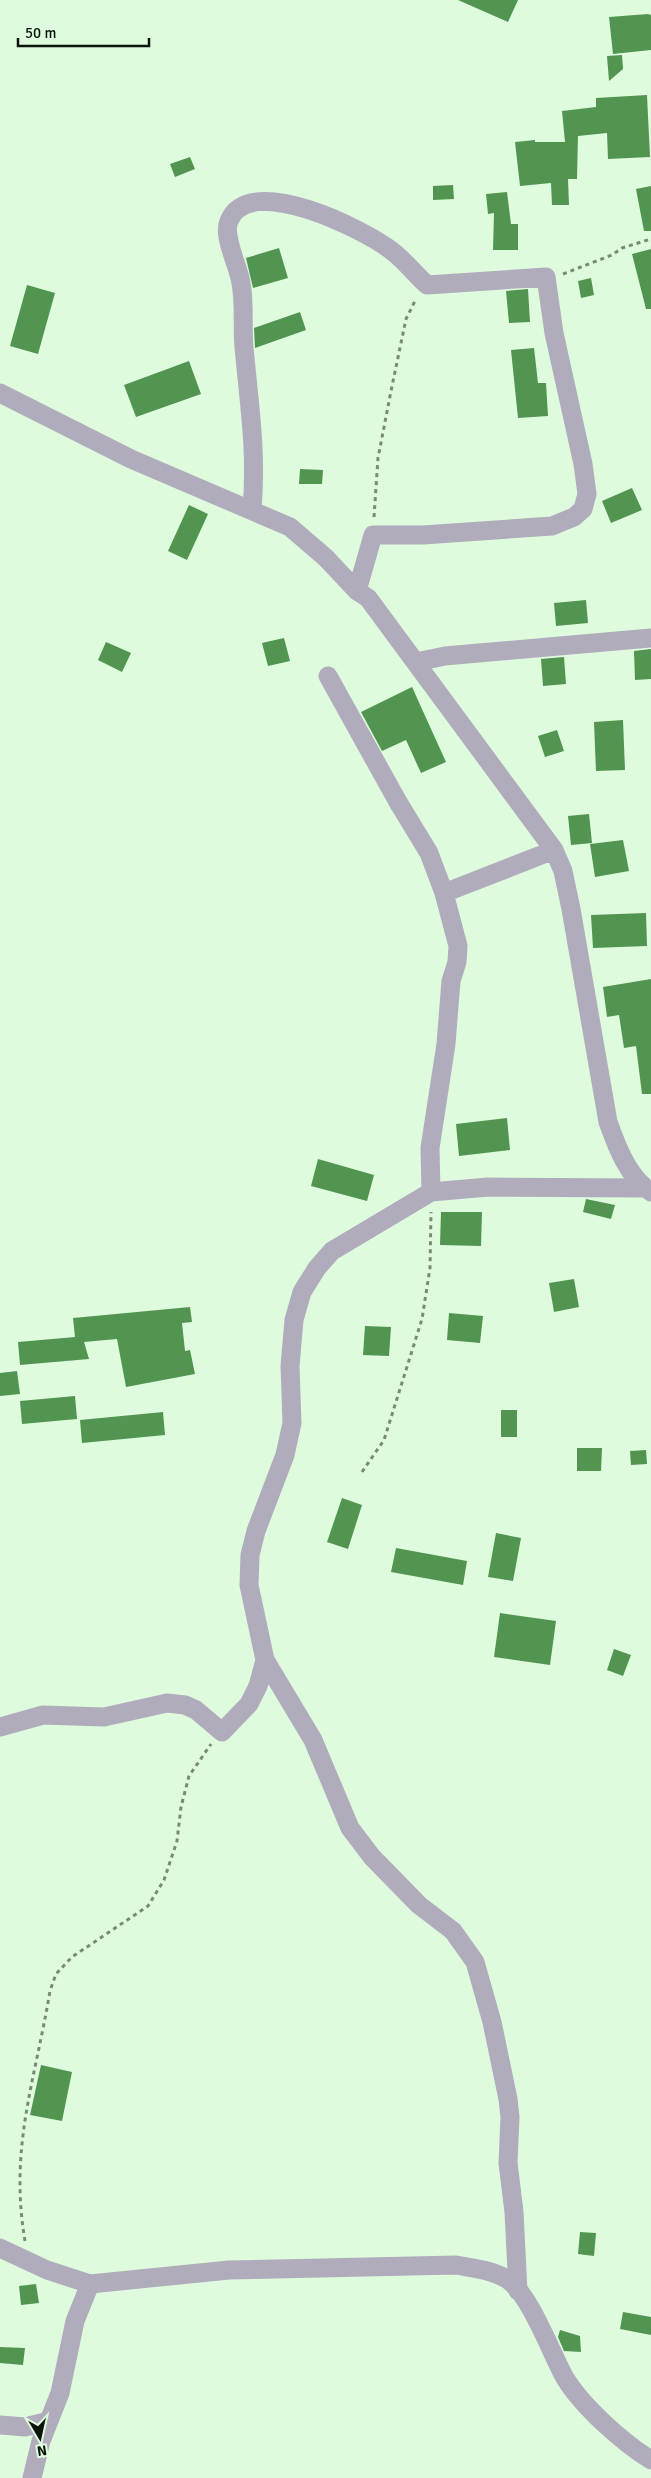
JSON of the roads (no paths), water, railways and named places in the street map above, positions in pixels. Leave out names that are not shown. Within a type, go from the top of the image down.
[{"type":"street","points":[[252,509],[254,440],[243,338],[244,306],[241,282],[228,237],[228,222],[233,213],[243,206],[260,201],[286,202],[357,228],[392,251],[426,285],[546,277],[554,333],[584,471],[587,494],[583,509],[574,518],[552,526],[423,536],[373,535],[357,591]]},
{"type":"street","points":[[0,393],[131,458],[290,527],[326,558],[357,591],[368,598],[554,850],[563,871],[573,918],[608,1122],[617,1147],[626,1164],[648,1190]]},
{"type":"street","points":[[416,662],[445,656],[651,638]]},
{"type":"street","points":[[328,676],[398,802],[429,853],[444,893],[458,946],[451,981],[446,1044],[430,1148],[431,1192]]},
{"type":"street","points":[[444,893],[554,850]]},
{"type":"street","points":[[518,2291],[514,2212],[508,2163],[510,2117],[508,2099],[492,2022],[474,1962],[453,1931],[420,1905],[372,1856],[350,1828],[313,1740],[265,1660],[248,1586],[250,1555],[256,1531],[285,1455],[292,1423],[290,1366],[294,1320],[302,1292],[317,1268],[332,1251],[431,1192],[488,1187],[648,1190]]},
{"type":"street","points":[[0,1727],[43,1715],[104,1717],[167,1703],[185,1705],[196,1710],[222,1732],[249,1704],[258,1686],[265,1660]]},
{"type":"street","points":[[0,2248],[29,2263],[90,2284],[229,2270],[456,2265],[482,2269],[508,2280],[518,2291],[566,2380],[635,2450],[651,2460]]},
{"type":"street","points":[[32,2478],[41,2441],[60,2394],[75,2322],[90,2284]]},
{"type":"street","points":[[0,2425],[25,2427],[49,2420]]},
{"type":"street","points":[[25,2427],[41,2441]]}]
